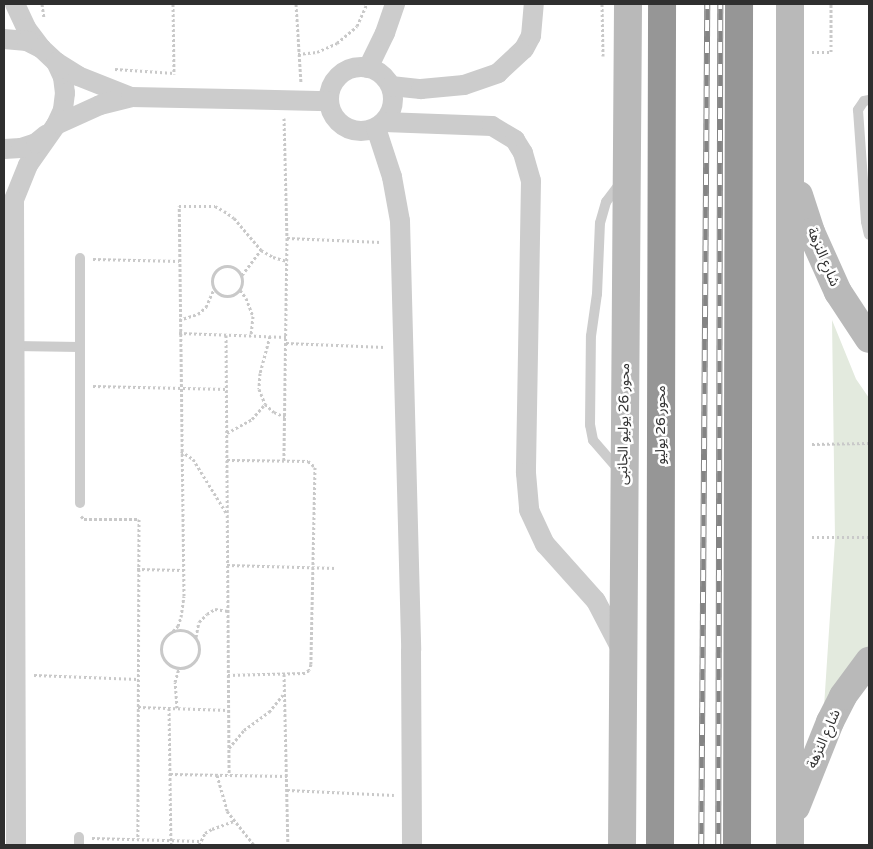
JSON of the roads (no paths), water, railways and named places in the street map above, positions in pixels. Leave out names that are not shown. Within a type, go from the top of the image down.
[{"type":"highway","name":"محور 26 يوليو","points":[[660,845],[662,4]]},
{"type":"highway","points":[[737,845],[739,4]]},
{"type":"main road","name":"محور 26 يوليو الجانبى","points":[[622,845],[623,478],[628,4]]},
{"type":"main road","points":[[790,4],[790,834]]},
{"type":"main road","name":"شارع النزهة","points":[[791,168],[811,232],[838,292],[869,339]]},
{"type":"main road","points":[[838,292],[869,303]]},
{"type":"main road","name":"شارع النزهة","points":[[790,834],[830,722],[843,696],[869,661]]},
{"type":"street","points":[[15,4],[26,28],[41,48],[56,62],[78,76],[131,97]]},
{"type":"street","points":[[368,68],[385,33],[395,4]]},
{"type":"street","points":[[391,86],[421,89],[464,85],[498,73],[524,49],[531,36],[534,4]]},
{"type":"street","points":[[4,39],[27,41],[41,48]]},
{"type":"street","points":[[16,845],[10,724],[15,674],[9,536],[9,452],[14,346],[9,292],[14,200],[28,165],[63,110],[66,93],[63,77],[56,62]]},
{"type":"street","points":[[412,845],[411,650],[400,243],[397,199],[380,125],[393,105],[391,86],[382,74],[368,68],[359,67],[341,75],[330,91],[329,101],[336,118],[349,129],[367,131],[380,125],[476,124],[492,126],[514,140],[523,152],[531,181],[526,473],[529,510],[545,544],[596,601],[611,626],[622,653]]},
{"type":"street","points":[[4,148],[21,148],[36,143],[52,129],[100,105],[131,97],[329,101]]},
{"type":"street","points":[[4,177],[14,200]]},
{"type":"lane","points":[[869,100],[864,101],[858,110],[866,222],[869,235]]},
{"type":"lane","points":[[80,258],[80,503]]},
{"type":"lane","points":[[14,346],[80,347]]},
{"type":"railway","points":[[701,845],[707,4]]},
{"type":"railway","points":[[718,845],[720,4]]}]
